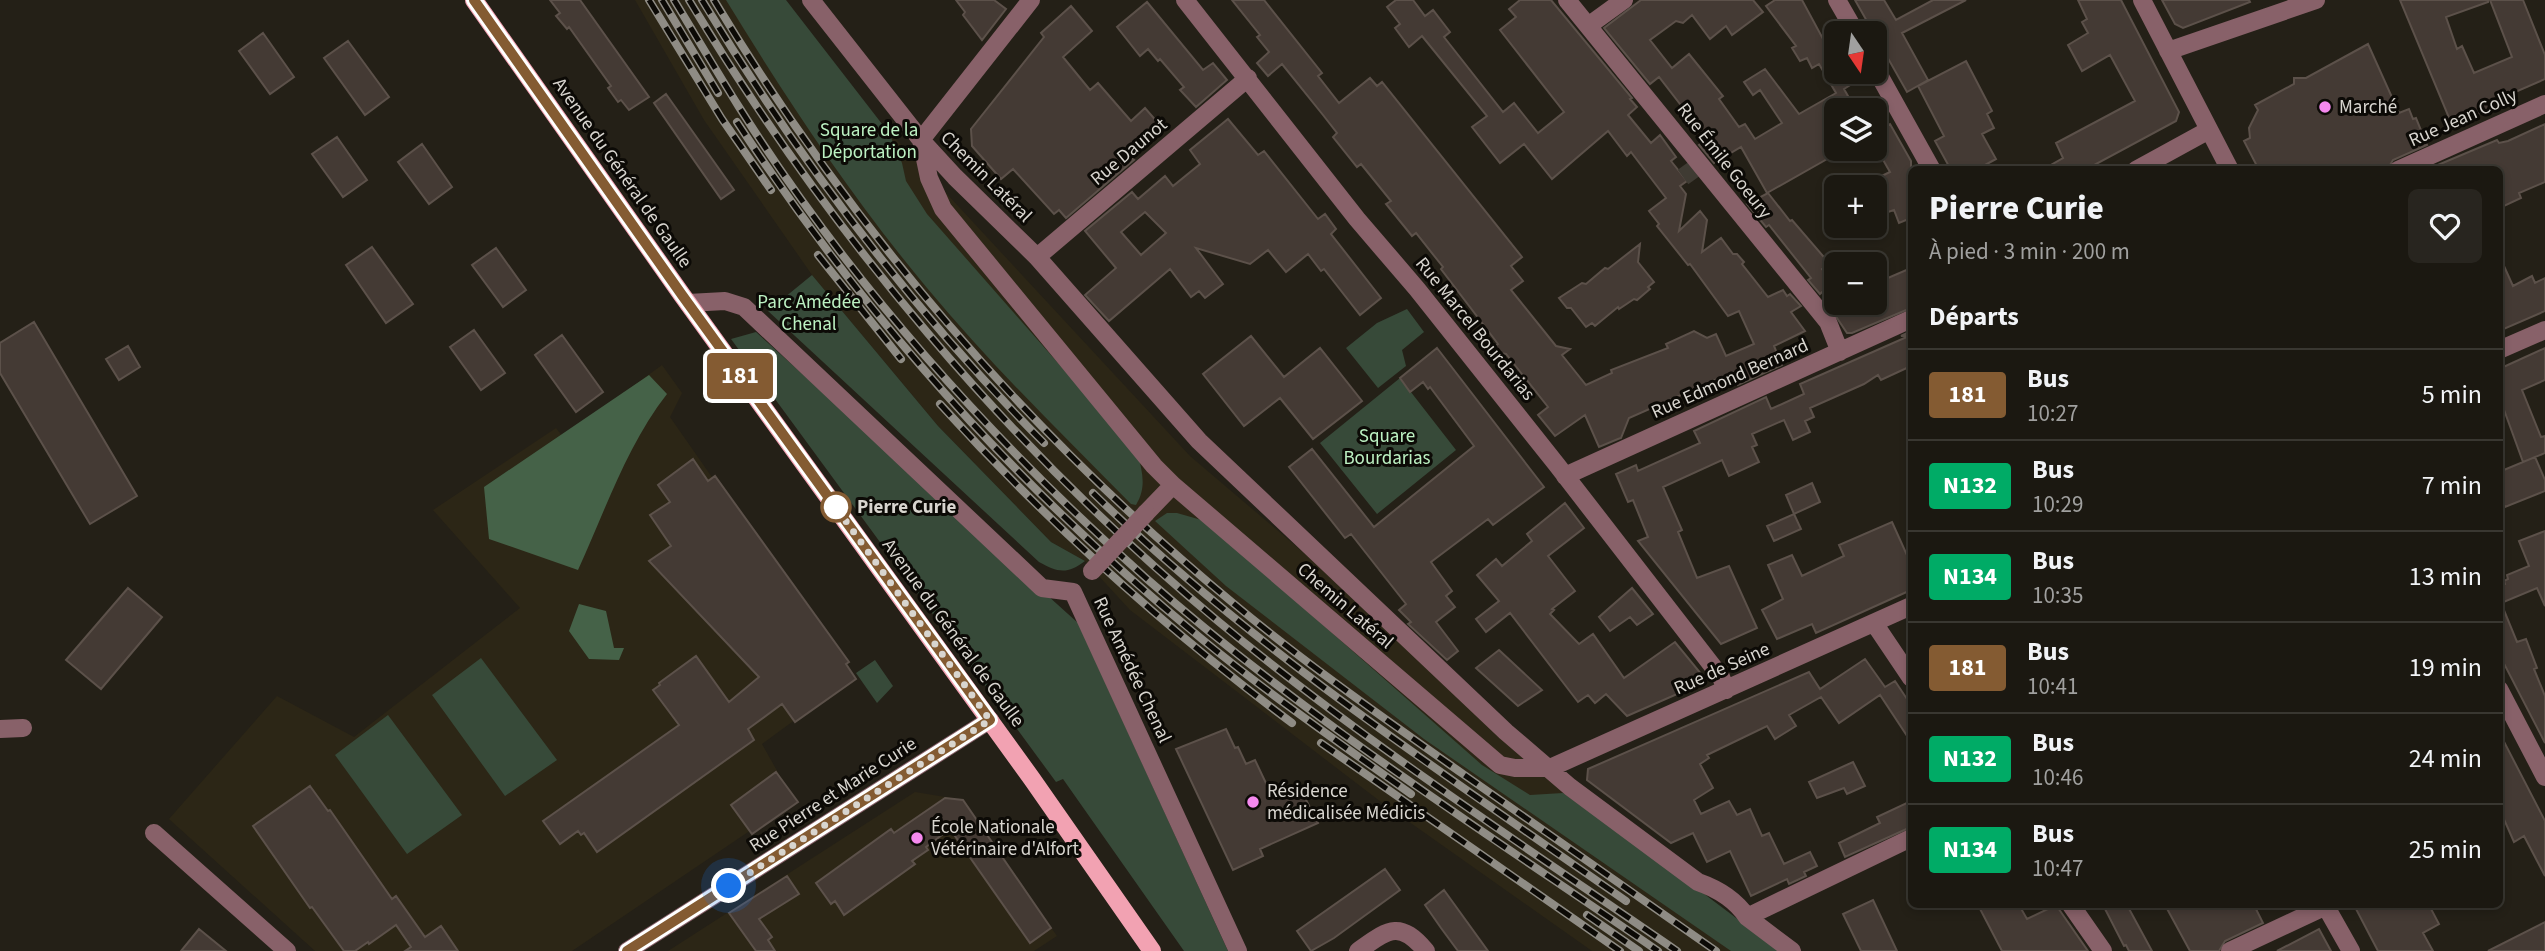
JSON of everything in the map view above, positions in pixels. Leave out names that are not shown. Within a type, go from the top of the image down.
[{"type":"main road","name":"Avenue du Général de Gaulle","points":[[474,0],[688,303],[990,720],[1152,951]]},
{"type":"street","points":[[811,0],[921,140],[1031,0]]},
{"type":"street","name":"Rue Marcel Bourdarias","points":[[1185,0],[1357,219],[1417,289],[1565,476],[1721,677],[1726,690]]},
{"type":"street","name":"Rue Émile Goeury","points":[[1567,0],[1828,322],[1840,352]]},
{"type":"street","points":[[1588,26],[1624,0]]},
{"type":"street","points":[[1838,0],[1849,21]]},
{"type":"street","points":[[2142,0],[2228,166]]},
{"type":"street","points":[[2168,51],[2316,0]]},
{"type":"street","name":"Rue Daunot","points":[[1037,257],[1248,78]]},
{"type":"street","points":[[1884,84],[1930,166]]},
{"type":"street","name":"Rue Jean Colly","points":[[2407,166],[2545,104]]},
{"type":"street","points":[[2143,166],[2209,131]]},
{"type":"street","name":"Chemin Latéral","points":[[921,140],[1037,257],[1199,441],[1506,732],[1570,787],[1698,882],[1719,889],[1747,917],[1792,951]]},
{"type":"street","name":"Chemin Latéral","points":[[921,140],[929,178],[943,209],[1041,331],[1173,485],[1500,765],[1550,768]]},
{"type":"street","name":"Rue Amédée Chenal","points":[[688,303],[725,300],[744,307],[1042,588],[1073,592],[1238,951]]},
{"type":"street","name":"Rue Edmond Bernard","points":[[1565,476],[1908,320]]},
{"type":"street","points":[[2503,348],[2545,330]]},
{"type":"street","points":[[1073,592],[1173,485]]},
{"type":"street","name":"Rue de Seine","points":[[1550,768],[1908,607]]},
{"type":"street","points":[[1874,623],[1908,674]]},
{"type":"street","points":[[2503,697],[2545,777]]},
{"type":"street","name":"Rue Pierre et Marie Curie","points":[[627,951],[990,720]]},
{"type":"street","points":[[0,729],[23,728]]},
{"type":"street","points":[[154,833],[287,951]]},
{"type":"street","points":[[1747,917],[1908,839]]},
{"type":"street","points":[[2073,908],[2103,951]]},
{"type":"street","points":[[2230,951],[2319,908]]},
{"type":"street","points":[[2327,908],[2350,951]]},
{"type":"street","points":[[1357,951],[1389,930],[1403,930],[1426,951]]},
{"type":"shaded area","points":[[635,0],[784,0],[831,69],[1190,456],[1772,951],[1592,951],[1381,802],[1130,610],[1085,561],[1051,542],[938,426],[812,275],[704,120]]},
{"type":"shaded area","points":[[662,365],[682,393],[670,417],[852,678],[762,744],[794,801],[572,951],[315,951],[169,819],[277,696],[354,737],[520,608],[433,510],[556,428],[563,437]]},
{"type":"shaded area","name":"École Nationale Vétérinaire d'Alfort","points":[[915,792],[963,800],[1057,936],[1034,951],[668,951]]},
{"type":"green space","name":"Square de la Déportation","points":[[726,0],[786,0],[889,133],[902,163],[906,181],[927,214],[1138,454],[1143,486],[1136,505],[1131,504],[976,344],[899,254],[821,148]]},
{"type":"green space","name":"Parc Amédée Chenal","points":[[812,275],[938,426],[1051,542],[1085,561],[1067,570],[1051,568],[1039,562],[768,311]]},
{"type":"green space","points":[[1407,309],[1424,332],[1402,350],[1406,366],[1378,388],[1346,348],[1377,323]]},
{"type":"green space","points":[[756,332],[1078,623],[1228,951],[1184,951],[1063,779],[1056,782],[731,339]]},
{"type":"green space","points":[[649,375],[667,394],[628,457],[578,570],[489,539],[484,487]]},
{"type":"green space","name":"Square Bourdarias","points":[[1400,378],[1456,450],[1377,514],[1320,443]]},
{"type":"green space","points":[[1167,513],[1205,521],[1482,765],[1530,795],[1563,793],[1780,951],[1731,951],[1424,739],[1226,586],[1155,521]]},
{"type":"green space","points":[[579,604],[606,611],[614,648],[624,648],[619,660],[589,659],[569,631]]},
{"type":"green space","points":[[481,658],[557,760],[505,796],[432,695]]},
{"type":"green space","points":[[875,660],[893,686],[877,703],[856,673]]},
{"type":"green space","points":[[388,715],[462,815],[407,854],[335,755]]},
{"type":"building","points":[[550,0],[580,0],[649,97],[629,110],[621,100],[618,102],[608,88],[611,86],[569,27],[567,29],[556,16],[560,13]]},
{"type":"building","points":[[956,0],[994,0],[1006,9],[982,40],[963,15],[965,12]]},
{"type":"building","points":[[1232,0],[1264,0],[1322,73],[1318,76],[1339,103],[1370,78],[1377,86],[1382,82],[1522,257],[1511,266],[1523,281],[1511,290],[1556,346],[1570,349],[1562,355],[1586,385],[1612,373],[1611,370],[1668,348],[1666,344],[1694,331],[1707,338],[1716,334],[1726,356],[1754,344],[1739,311],[1728,316],[1690,264],[1688,265],[1657,226],[1659,224],[1649,211],[1666,198],[1631,152],[1627,156],[1608,131],[1552,179],[1524,144],[1500,163],[1472,127],[1487,116],[1422,36],[1409,47],[1395,28],[1400,24],[1387,7],[1396,0],[1413,0],[1425,16],[1433,10],[1450,32],[1444,37],[1503,112],[1514,103],[1538,133],[1564,112],[1500,30],[1516,17],[1509,9],[1520,0],[1551,0],[1632,98],[1630,99],[1637,107],[1628,115],[1651,143],[1660,135],[1676,157],[1671,161],[1687,181],[1680,186],[1686,194],[1679,231],[1700,211],[1707,220],[1702,252],[1721,238],[1733,254],[1737,254],[1744,262],[1742,264],[1768,297],[1783,290],[1801,306],[1791,312],[1805,331],[1774,346],[1782,365],[1738,385],[1733,372],[1629,418],[1621,438],[1599,447],[1585,415],[1555,436],[1538,415],[1548,407],[1506,354],[1488,351],[1498,344],[1416,233],[1412,236],[1386,204],[1391,201],[1361,164],[1357,167],[1333,137],[1337,133],[1323,115],[1282,64],[1268,76],[1257,63],[1269,52],[1257,37],[1260,35]]},
{"type":"building","points":[[1641,0],[1753,0],[1763,12],[1732,35],[1726,26],[1710,39],[1692,15],[1683,23],[1676,21],[1650,40],[1672,68],[1689,54],[1723,96],[1719,99],[1739,127],[1745,124],[1755,139],[1782,123],[1760,90],[1753,95],[1744,82],[1765,69],[1799,114],[1824,100],[1824,161],[1767,193],[1741,147],[1714,163],[1699,145],[1707,139],[1659,77],[1650,84],[1604,28]]},
{"type":"building","points":[[1775,0],[1802,0],[1824,41],[1824,73],[1819,64],[1812,68],[1807,58],[1800,61],[1792,48],[1796,46],[1766,6]]},
{"type":"building","points":[[1855,0],[1884,0],[1896,20],[1933,0],[1966,0],[1902,33],[1928,80],[1907,92],[1887,57],[1887,21],[1867,21]]},
{"type":"building","points":[[2078,0],[2121,0],[2179,112],[2176,121],[2092,166],[2049,166],[2063,158],[2056,143],[2135,101],[2110,55],[2082,71],[2068,45],[2088,33],[2082,22],[2087,19]]},
{"type":"building","points":[[2162,0],[2250,2],[2183,28],[2175,24]]},
{"type":"building","points":[[2400,0],[2488,0],[2446,17],[2457,49],[2462,46],[2474,73],[2512,57],[2490,0],[2523,0],[2545,55],[2545,79],[2499,99],[2501,104],[2452,125]]},
{"type":"building","points":[[1147,2],[1203,70],[1213,63],[1227,80],[1196,107],[1180,90],[1184,87],[1160,59],[1158,61],[1148,49],[1140,56],[1117,27]]},
{"type":"building","points":[[1071,6],[1092,31],[1063,57],[1090,90],[1098,83],[1131,121],[1145,108],[1158,123],[1124,154],[1134,160],[1066,218],[1059,210],[1054,214],[1013,169],[1001,179],[972,146],[971,129],[1044,37],[1041,33]]},
{"type":"building","points":[[263,33],[294,77],[270,94],[239,51]]},
{"type":"building","points":[[348,41],[389,97],[365,115],[324,58]]},
{"type":"building","name":"Marché","points":[[2368,44],[2399,113],[2409,109],[2413,119],[2416,118],[2427,145],[2393,160],[2389,166],[2257,166],[2244,141],[2250,138],[2249,128],[2258,110],[2255,105],[2294,84],[2294,78],[2306,78]]},
{"type":"building","points":[[1966,61],[1992,111],[1987,114],[1994,128],[1982,134],[1996,159],[1986,166],[1949,166],[1935,141],[1944,136],[1918,86]]},
{"type":"building","points":[[1831,84],[1852,84],[1844,89],[1849,98],[1827,98],[1836,93]]},
{"type":"building","points":[[666,94],[734,190],[721,199],[654,103]]},
{"type":"building","points":[[1228,119],[1258,155],[1264,151],[1318,219],[1325,214],[1336,229],[1331,234],[1381,298],[1360,315],[1324,269],[1321,271],[1308,254],[1286,272],[1268,250],[1250,264],[1196,248],[1223,284],[1205,298],[1199,291],[1191,297],[1170,269],[1109,321],[1085,295],[1116,268],[1085,231],[1132,192],[1138,199],[1165,176],[1173,186],[1200,164],[1190,150]],"holes":[[[1145,212],[1166,233],[1141,255],[1121,232]]]},
{"type":"building","points":[[1890,124],[1911,161],[1911,166],[1908,166],[1908,219],[1899,223],[1894,210],[1888,212],[1887,209],[1887,175],[1884,175],[1890,172],[1884,161],[1887,161],[1887,126]]},
{"type":"building","points":[[2545,124],[2545,182],[2519,193],[2521,198],[2504,206],[2503,166],[2435,166],[2497,140],[2499,143]]},
{"type":"building","points":[[337,137],[367,180],[343,197],[312,154]]},
{"type":"building","points":[[422,144],[452,187],[429,204],[398,162]]},
{"type":"building","points":[[1768,193],[1824,257],[1824,290],[1820,294],[1808,280],[1811,278],[1769,225],[1766,227],[1747,204]]},
{"type":"building","points":[[1640,244],[1638,262],[1654,282],[1648,287],[1650,289],[1637,300],[1634,299],[1619,309],[1618,307],[1595,326],[1592,323],[1586,327],[1559,298],[1582,283],[1586,284]]},
{"type":"building","points":[[372,247],[413,304],[386,323],[346,265]]},
{"type":"building","points":[[496,248],[526,290],[503,307],[472,265]]},
{"type":"building","points":[[2503,264],[2513,286],[2532,276],[2535,283],[2545,278],[2545,311],[2503,329]]},
{"type":"building","points":[[1908,269],[1908,309],[1847,333],[1835,315],[1887,315],[1887,278]]},
{"type":"building","points":[[34,322],[137,496],[90,524],[0,373],[0,343]]},
{"type":"building","points":[[474,330],[505,373],[481,390],[450,347]]},
{"type":"building","points":[[562,335],[603,392],[576,412],[535,355]]},
{"type":"building","points":[[1251,336],[1284,377],[1320,348],[1362,401],[1313,439],[1280,398],[1244,426],[1203,374]]},
{"type":"building","points":[[1908,336],[1908,367],[1881,380],[1878,375],[1810,408],[1814,417],[1805,421],[1810,432],[1793,440],[1784,420],[1752,434],[1757,445],[1752,447],[1759,462],[1729,476],[1722,460],[1663,487],[1682,530],[1678,532],[1697,578],[1729,566],[1757,628],[1721,644],[1638,541],[1648,537],[1633,500],[1628,502],[1616,474],[1636,465],[1638,471],[1700,443],[1694,431],[1766,397],[1771,409],[1804,394],[1800,384]]},
{"type":"building","points":[[128,346],[140,367],[119,380],[106,359]]},
{"type":"building","points":[[1437,348],[1544,487],[1493,525],[1488,519],[1431,562],[1452,591],[1446,596],[1455,607],[1436,622],[1458,651],[1447,660],[1408,624],[1411,622],[1399,610],[1406,604],[1351,534],[1345,538],[1289,467],[1312,449],[1374,527],[1474,446],[1430,387],[1428,389],[1423,382],[1410,392],[1400,378]]},
{"type":"building","points":[[2545,348],[2545,380],[2522,390],[2541,437],[2545,436],[2545,453],[2523,462],[2503,407],[2503,367]]},
{"type":"building","points":[[2535,457],[2545,480],[2545,491],[2505,507],[2503,470]]},
{"type":"building","points":[[693,459],[708,481],[715,476],[849,662],[846,664],[856,679],[795,722],[782,704],[748,729],[754,740],[597,852],[584,833],[581,835],[578,831],[560,844],[543,821],[679,725],[653,690],[659,683],[696,656],[729,702],[759,677],[649,561],[671,546],[650,515],[670,502],[658,485]]},
{"type":"building","points":[[1812,483],[1820,502],[1794,514],[1786,495]]},
{"type":"building","points":[[1565,503],[1584,528],[1548,556],[1575,591],[1552,609],[1554,610],[1550,614],[1579,644],[1593,634],[1624,678],[1675,642],[1702,675],[1700,684],[1627,716],[1606,694],[1595,703],[1588,695],[1578,702],[1510,613],[1486,632],[1476,619],[1499,601],[1477,575],[1496,559],[1502,566],[1532,541],[1527,534]]},
{"type":"building","points":[[1794,514],[1801,529],[1774,541],[1767,526]]},
{"type":"building","points":[[1892,522],[1908,557],[1908,591],[1816,633],[1812,624],[1777,639],[1762,610],[1783,599],[1768,565],[1792,555],[1802,576],[1844,556],[1839,545]]},
{"type":"building","points":[[2545,531],[2545,606],[2537,588],[2503,602],[2503,585],[2508,579],[2507,575],[2529,566],[2519,541]]},
{"type":"building","points":[[128,588],[162,617],[101,689],[66,660]]},
{"type":"building","points":[[1632,588],[1653,614],[1637,625],[1630,617],[1610,631],[1599,617]]},
{"type":"building","points":[[2503,608],[2517,642],[2526,639],[2537,668],[2534,669],[2545,696],[2545,743],[2503,662]]},
{"type":"building","points":[[1499,650],[1542,690],[1518,706],[1476,668]]},
{"type":"building","points":[[1865,659],[1885,687],[1895,681],[1908,700],[1908,737],[1880,695],[1839,723],[1821,697],[1789,715],[1796,726],[1775,739],[1767,726],[1707,755],[1709,758],[1700,764],[1713,788],[1694,800],[1701,814],[1729,801],[1737,815],[1750,809],[1762,836],[1769,833],[1784,864],[1810,852],[1817,866],[1804,872],[1806,876],[1789,884],[1787,879],[1751,896],[1730,851],[1707,862],[1693,833],[1671,843],[1587,780],[1588,769],[1809,672],[1820,689]]},
{"type":"building","name":"Résidence médicalisée Médicis","points":[[1226,729],[1246,764],[1255,760],[1273,798],[1300,788],[1318,823],[1260,849],[1263,856],[1233,870],[1176,749]]},
{"type":"building","points":[[2503,740],[2545,821],[2545,876],[2524,836],[2514,842],[2503,817]]},
{"type":"building","points":[[1853,762],[1865,786],[1847,794],[1844,788],[1817,798],[1809,782]]},
{"type":"building","points":[[776,772],[798,802],[752,834],[731,805]]},
{"type":"building","points":[[310,786],[392,899],[396,896],[425,937],[441,926],[458,951],[405,951],[411,947],[396,925],[355,951],[344,951],[312,907],[310,908],[253,826]]},
{"type":"building","points":[[945,798],[963,800],[1051,928],[1030,943],[950,829],[926,847],[928,850],[912,861],[915,864],[844,915],[835,901],[831,904],[816,883],[891,829],[894,833]]},
{"type":"building","points":[[1908,802],[1908,828],[1845,857],[1839,843],[1880,823],[1877,817]]},
{"type":"building","points":[[1385,869],[1400,890],[1334,938],[1311,951],[1297,931]]},
{"type":"building","points":[[787,876],[799,894],[759,919],[772,937],[768,940],[775,951],[756,951],[729,913]]},
{"type":"building","points":[[1444,890],[1488,951],[1458,951],[1441,928],[1425,905]]},
{"type":"building","points":[[1873,900],[1897,951],[1861,951],[1843,914]]},
{"type":"building","points":[[1980,908],[2021,908],[2027,919],[2050,908],[2058,908],[2088,951],[2002,951]]},
{"type":"building","points":[[2105,908],[2129,908],[2152,951],[2129,951],[2126,945],[2124,946]]},
{"type":"building","points":[[2167,908],[2256,908],[2263,923],[2225,941],[2219,951],[2190,951]]},
{"type":"building","points":[[2431,908],[2439,924],[2423,933],[2433,951],[2378,951],[2356,909]]},
{"type":"building","points":[[2545,922],[2545,951],[2488,951]]},
{"type":"building","points":[[199,929],[226,951],[181,951]]},
{"type":"building","points":[[2319,929],[2331,951],[2277,951]]},
{"type":"tunnel","points":[[1683,177],[1701,164]]},
{"type":"railway","points":[[649,0],[722,119],[771,190]]},
{"type":"railway","points":[[662,0],[718,93]]},
{"type":"railway","points":[[674,0],[739,107],[828,236],[926,357],[1033,472],[1147,579],[1269,679],[1462,818],[1658,951]]},
{"type":"railway","points":[[689,0],[744,87],[863,253],[928,333],[996,410],[1067,484],[1141,555],[1219,622],[1330,709],[1445,792],[1677,951]]},
{"type":"railway","points":[[702,0],[778,118],[860,232],[949,340],[1044,443]]},
{"type":"railway","points":[[714,0],[767,84],[884,246],[1014,398],[1084,469],[1157,538],[1289,648],[1404,733],[1716,951]]},
{"type":"railway","points":[[737,122],[838,265],[950,399],[1010,463],[1136,583],[1203,640],[1280,700],[1411,794]]},
{"type":"railway","points":[[818,255],[901,359]]},
{"type":"railway","points":[[940,404],[1022,490],[1108,572],[1198,650],[1292,723]]},
{"type":"railway","points":[[1093,493],[1218,605],[1284,657],[1419,757],[1626,901]]},
{"type":"railway","points":[[1321,743],[1620,951]]},
{"type":"railway","points":[[1587,915],[1639,951]]},
{"type":"bus line","name":"181","points":[[474,0],[682,295],[990,720],[627,951]]},
{"type":"place","name":"Marché","points":[[2325,107]]},
{"type":"place","name":"Pierre Curie","points":[[836,507]]},
{"type":"place","name":"Résidence médicalisée Médicis","points":[[1253,802]]},
{"type":"place","name":"École Nationale Vétérinaire d'Alfort","points":[[917,838]]},
{"type":"route","points":[[729,886],[865,802],[990,720],[832,502],[836,507]]}]
